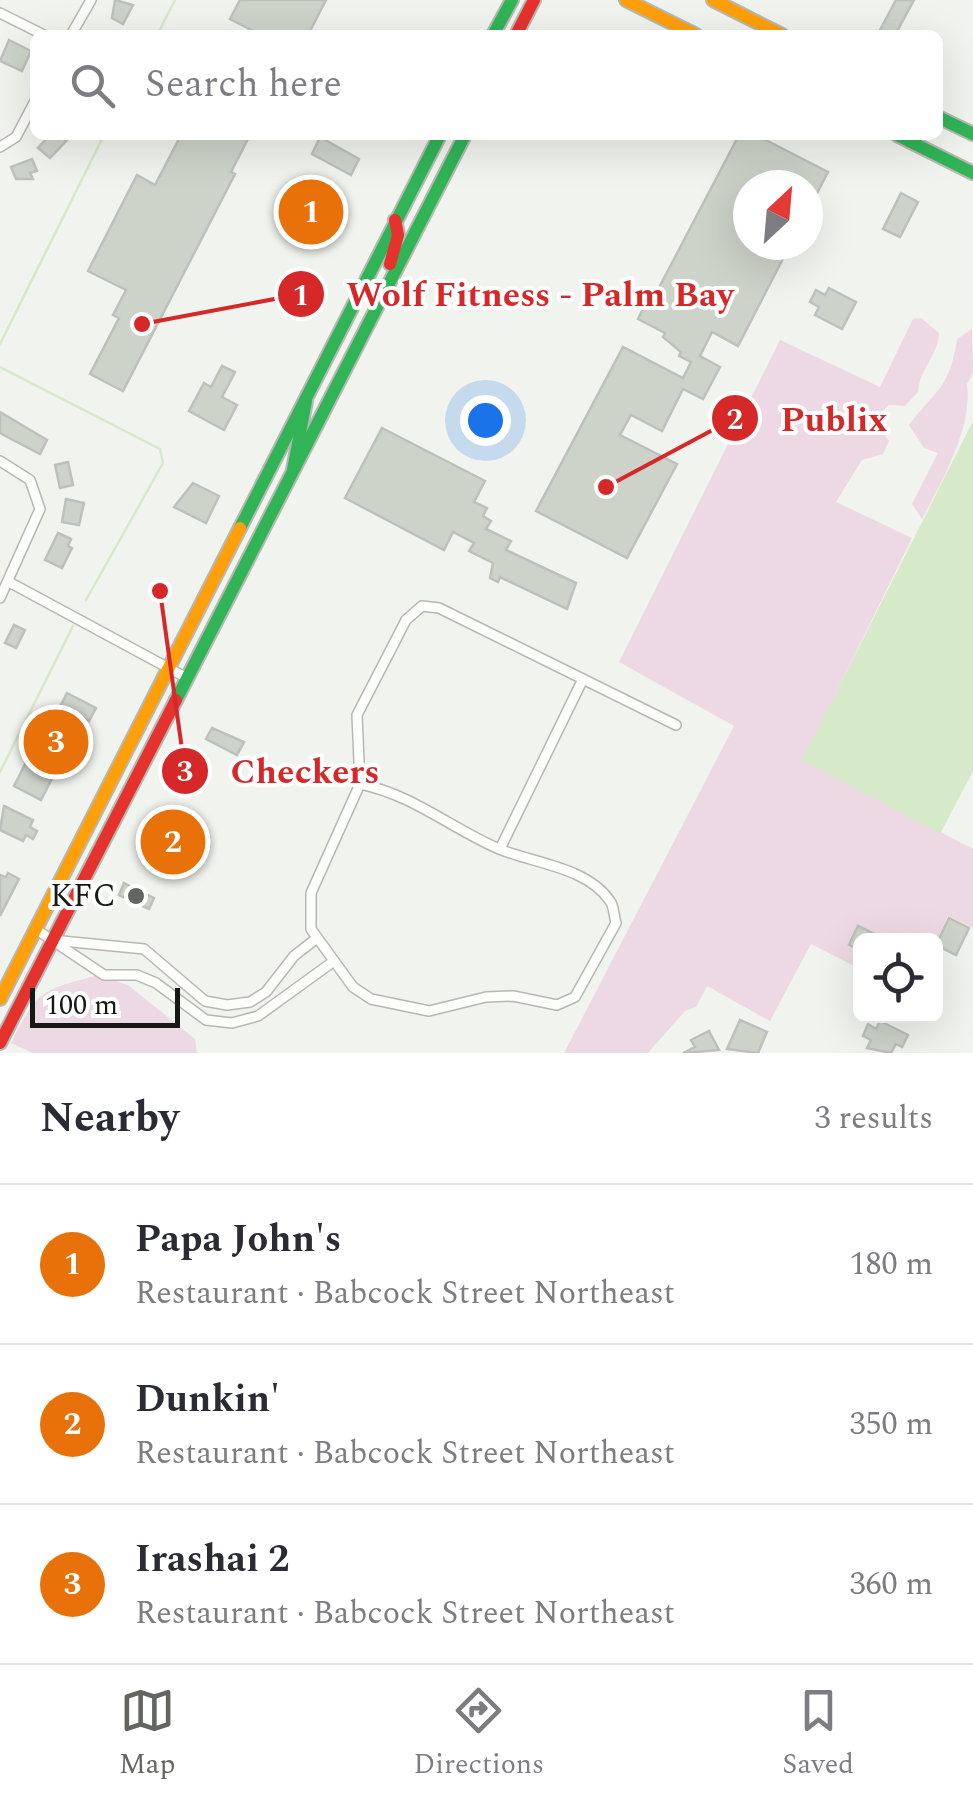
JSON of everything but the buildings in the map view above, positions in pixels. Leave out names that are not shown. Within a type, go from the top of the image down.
[{"type":"main road","points":[[496,30],[512,0]]},
{"type":"main road","points":[[519,30],[534,0]]},
{"type":"main road","points":[[626,0],[686,30]]},
{"type":"main road","points":[[713,0],[772,30]]},
{"type":"main road","points":[[943,119],[973,134]]},
{"type":"main road","points":[[0,999],[437,140]]},
{"type":"main road","points":[[1,1038],[462,140]]},
{"type":"main road","points":[[908,140],[973,172]]},
{"type":"main road","points":[[372,318],[377,290],[395,254],[398,236],[394,219]]},
{"type":"main road","points":[[293,470],[290,454],[306,419],[306,398]]},
{"type":"main road","points":[[266,522],[278,488],[271,470]]},
{"type":"street","points":[[74,30],[91,0]]},
{"type":"street","points":[[0,12],[34,30]]},
{"type":"street","points":[[0,146],[16,136],[30,109]]},
{"type":"street","points":[[0,461],[30,480],[40,509],[0,598]]},
{"type":"street","points":[[8,582],[187,678]]},
{"type":"street","points":[[360,784],[389,790],[500,849],[554,866],[588,882],[612,902],[616,923],[574,996],[557,1005],[513,996],[429,1011],[402,1009],[371,1000],[317,938],[312,929],[311,894],[360,784],[357,715],[406,620],[422,606],[438,608],[676,725]]},
{"type":"street","points":[[500,849],[583,679]]},
{"type":"street","points":[[37,930],[104,975],[136,975],[156,982],[206,1020],[232,1023],[258,1016],[334,962]]},
{"type":"street","points":[[54,939],[93,947],[127,944],[144,948],[205,1002],[227,1005],[250,1002],[266,992],[294,956],[317,938]]},
{"type":"shaded area","points":[[921,318],[939,333],[918,392],[905,406],[889,405],[874,419],[889,441],[883,454],[862,460],[836,502],[912,538],[803,760],[973,849],[973,928],[948,916],[940,933],[853,933],[853,965],[811,944],[770,1021],[707,986],[696,1007],[685,1011],[648,1053],[564,1053],[734,726],[619,662],[780,340],[880,387],[913,319]]},
{"type":"shaded area","points":[[972,329],[973,372],[967,384],[961,436],[922,519],[912,504],[938,453],[924,448],[909,425],[946,379],[957,339]]},
{"type":"shaded area","points":[[973,421],[973,771],[940,834],[802,760]]},
{"type":"shaded area","points":[[98,975],[128,985],[195,1039],[197,1053],[33,1053],[11,1043],[28,1012],[43,995]]},
{"type":"waterway","points":[[160,30],[175,0]]},
{"type":"waterway","points":[[0,344],[102,140]]},
{"type":"waterway","points":[[0,367],[160,449],[163,463],[86,600]]},
{"type":"waterway","points":[[0,772],[73,626]]},
{"type":"traffic: fast","points":[[496,30],[512,0]]},
{"type":"traffic: fast","points":[[943,119],[973,134]]},
{"type":"traffic: fast","points":[[240,528],[437,140]]},
{"type":"traffic: fast","points":[[176,700],[462,140]]},
{"type":"traffic: fast","points":[[907,140],[973,173]]},
{"type":"traffic: fast","points":[[293,470],[306,401]]},
{"type":"traffic: slow","points":[[626,0],[686,30]]},
{"type":"traffic: slow","points":[[713,0],[772,30]]},
{"type":"traffic: slow","points":[[0,999],[240,528]]},
{"type":"traffic: jam","points":[[519,30],[534,0]]},
{"type":"traffic: jam","points":[[390,264],[398,235],[395,220]]},
{"type":"traffic: jam","points":[[0,1043],[176,700]]},
{"type":"place","name":"Papa John's","points":[[311,212]]},
{"type":"place","name":"Wolf Fitness - Palm Bay","points":[[142,324]]},
{"type":"place","name":"Publix","points":[[606,487]]},
{"type":"place","name":"Checkers","points":[[160,591]]},
{"type":"place","name":"Irashai 2","points":[[56,742]]},
{"type":"place","name":"Dunkin'","points":[[173,842]]},
{"type":"place","name":"KFC","points":[[136,896]]}]
